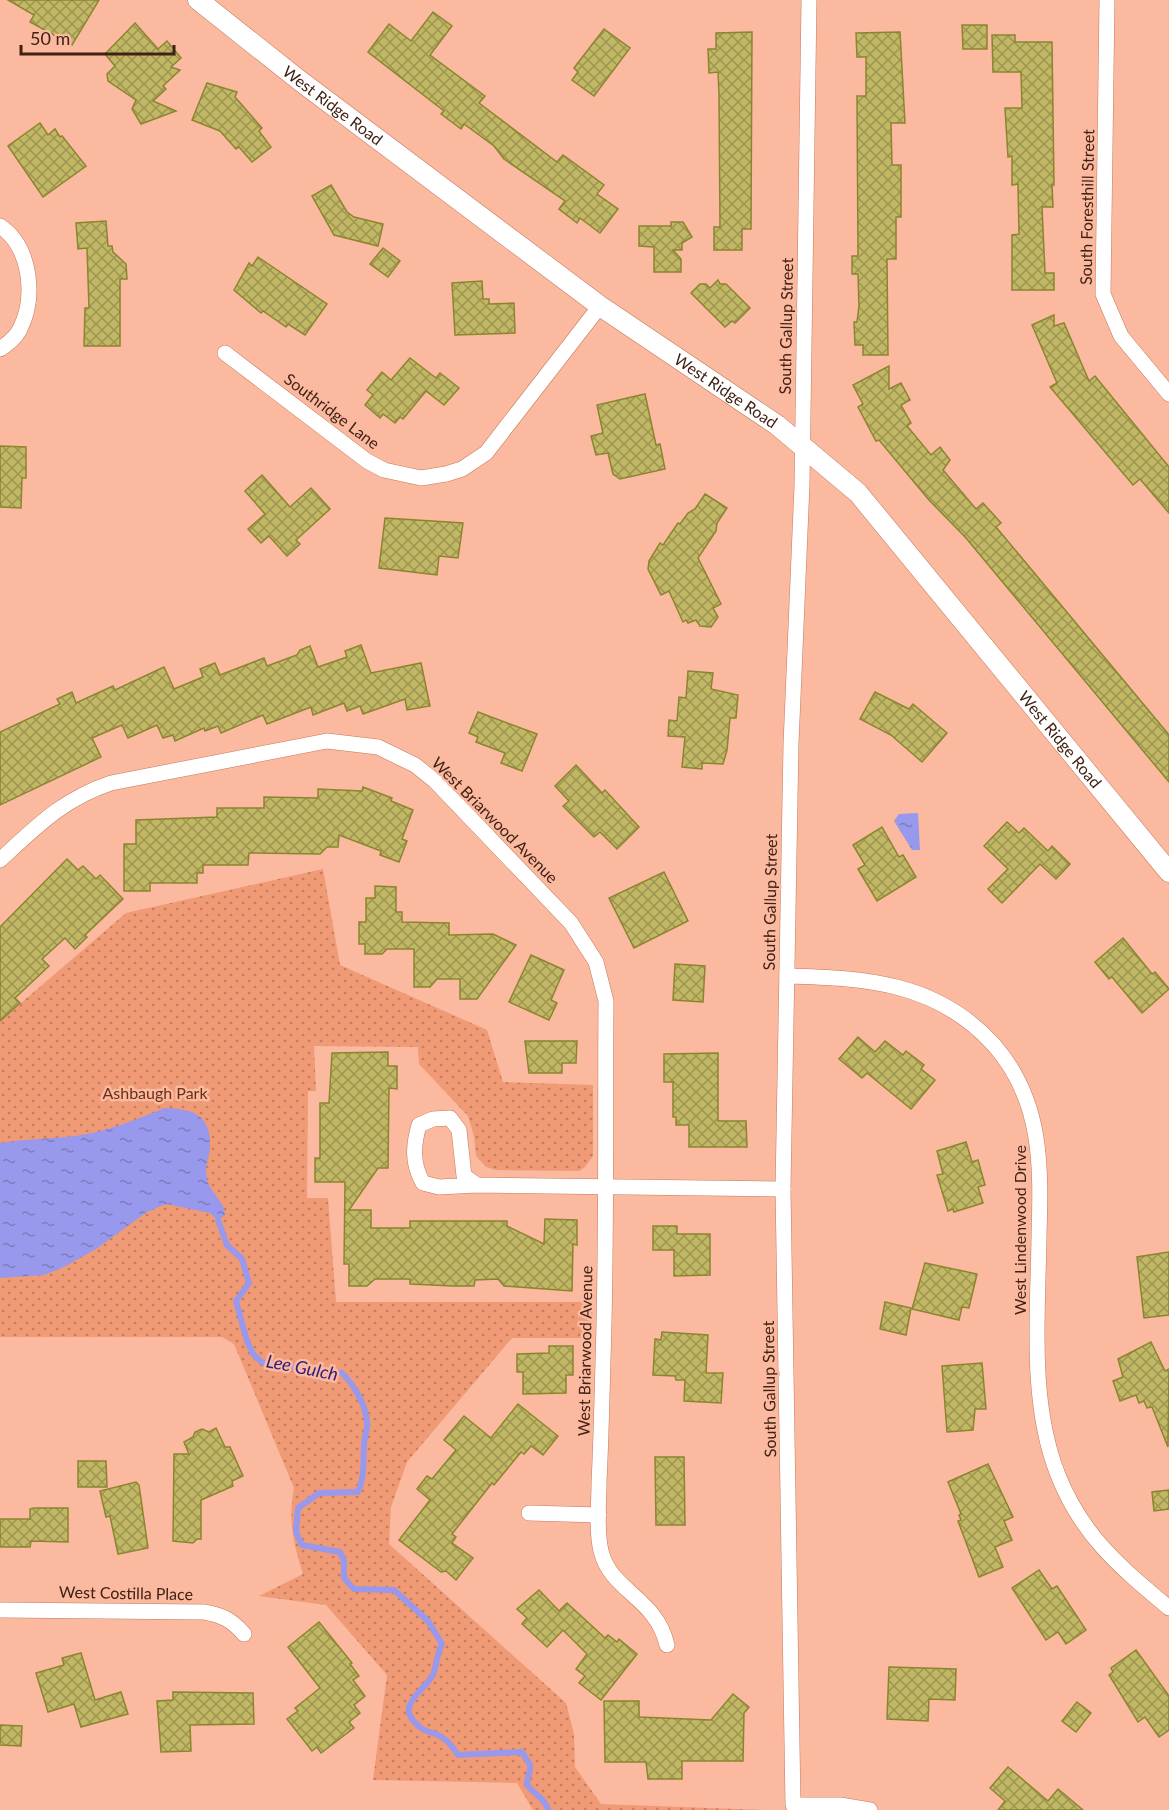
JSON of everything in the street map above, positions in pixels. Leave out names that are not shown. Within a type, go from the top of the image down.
[{"type":"street","name":"West Ridge Road","points":[[198,0],[299,80],[600,306],[802,445],[858,493],[1169,872]]},
{"type":"street","name":"South Gallup Street","points":[[809,0],[802,445],[791,744],[783,1189],[793,1805],[840,1805],[870,1810]]},
{"type":"street","name":"South Foresthill Street","points":[[1107,0],[1104,294],[1107,308],[1121,336],[1169,394]]},
{"type":"street","points":[[0,226],[21,247],[28,286],[20,329],[0,349]]},
{"type":"street","name":"Southridge Lane","points":[[225,353],[367,461],[393,473],[421,478],[462,469],[486,453],[600,306]]},
{"type":"street","name":"West Briarwood Avenue","points":[[0,860],[57,808],[86,791],[111,783],[327,741],[378,747],[400,756],[435,781],[581,936],[596,962],[606,1001],[605,1309],[598,1515],[601,1550],[607,1567],[618,1582],[646,1604],[659,1621],[667,1645]]},
{"type":"street","name":"West Lindenwood Drive","points":[[787,976],[860,981],[903,989],[938,1000],[977,1027],[1012,1067],[1034,1119],[1040,1161],[1038,1351],[1042,1411],[1048,1443],[1058,1474],[1089,1533],[1142,1588],[1169,1608]]},
{"type":"street","points":[[477,1185],[464,1176],[459,1130],[450,1118],[433,1119],[419,1125],[414,1140],[415,1168],[423,1183],[439,1187],[477,1185],[783,1189]]},
{"type":"street","points":[[530,1513],[598,1515]]},
{"type":"street","name":"West Costilla Place","points":[[0,1610],[204,1612],[218,1614],[234,1622],[244,1634]]},
{"type":"green space","name":"Ashbaugh Park","points":[[323,869],[340,965],[487,1030],[503,1082],[593,1085],[593,1156],[585,1167],[579,1171],[496,1170],[486,1167],[476,1156],[474,1136],[468,1116],[419,1064],[418,1047],[314,1046],[316,1091],[308,1091],[307,1198],[328,1198],[336,1302],[592,1302],[593,1338],[512,1338],[407,1462],[391,1507],[389,1544],[566,1703],[574,1734],[575,1767],[601,1804],[763,1810],[533,1810],[517,1783],[373,1780],[387,1675],[326,1605],[259,1596],[303,1574],[292,1531],[291,1511],[294,1488],[234,1344],[222,1337],[0,1337],[0,1021],[126,913]]},
{"type":"water","points":[[918,813],[920,850],[912,850],[894,821],[899,814]]},
{"type":"water","points":[[165,1108],[192,1112],[204,1121],[210,1136],[207,1179],[211,1189],[223,1205],[225,1215],[218,1220],[210,1213],[166,1204],[147,1212],[96,1249],[64,1267],[44,1275],[0,1278],[0,1143],[87,1134],[121,1125]]},
{"type":"building","points":[[8,0],[99,0],[72,45],[30,22],[34,15]]},
{"type":"building","points":[[433,12],[452,26],[430,55],[485,96],[479,103],[557,162],[563,155],[604,185],[597,194],[618,209],[600,233],[580,218],[577,223],[559,209],[565,201],[504,159],[494,146],[464,124],[461,129],[441,114],[444,111],[368,52],[389,24],[411,41]]},
{"type":"building","points":[[135,23],[158,49],[167,41],[181,58],[171,67],[180,70],[163,86],[166,89],[153,101],[176,111],[141,124],[132,109],[136,100],[108,81],[107,74],[115,66],[105,54]]},
{"type":"building","points":[[962,25],[987,25],[987,49],[963,49]]},
{"type":"building","points":[[604,29],[630,48],[594,96],[572,80],[578,72],[574,68]]},
{"type":"building","points":[[752,32],[751,229],[742,229],[742,250],[714,250],[714,227],[720,227],[719,94],[718,72],[709,73],[708,49],[716,49],[716,33]]},
{"type":"building","points":[[900,32],[905,123],[891,123],[892,165],[901,165],[901,217],[896,217],[896,259],[887,259],[888,355],[863,355],[863,345],[855,345],[854,322],[857,322],[859,306],[858,274],[852,274],[852,256],[858,256],[857,96],[866,96],[866,57],[857,57],[856,33]]},
{"type":"building","points":[[992,35],[1015,35],[1015,42],[1052,42],[1053,207],[1042,207],[1045,273],[1054,273],[1054,290],[1012,290],[1012,235],[1019,234],[1018,184],[1012,185],[1012,156],[1008,157],[1005,108],[1022,108],[1021,72],[993,72]]},
{"type":"building","points":[[207,83],[237,92],[235,97],[262,128],[259,131],[271,147],[252,162],[220,131],[192,120]]},
{"type":"building","points":[[40,123],[48,135],[55,129],[86,166],[43,197],[8,146]]},
{"type":"building","points":[[331,185],[347,212],[354,217],[383,224],[378,246],[334,235],[312,196]]},
{"type":"building","points":[[106,221],[108,246],[112,246],[113,252],[126,264],[127,279],[120,279],[120,346],[84,346],[85,308],[89,308],[87,248],[78,249],[76,223]]},
{"type":"building","points":[[671,222],[683,222],[692,237],[682,243],[682,250],[673,250],[681,259],[681,272],[654,272],[654,247],[639,246],[639,226],[671,226]]},
{"type":"building","points":[[383,248],[400,261],[388,277],[370,264]]},
{"type":"building","points":[[258,257],[327,304],[305,335],[288,324],[286,327],[263,311],[261,313],[234,290],[249,263],[252,266]]},
{"type":"building","points":[[718,280],[720,284],[726,284],[750,308],[735,323],[732,321],[725,327],[691,293],[700,284],[706,284],[710,288]]},
{"type":"building","points":[[482,281],[483,299],[489,299],[489,304],[514,303],[515,333],[455,335],[452,283]]},
{"type":"building","points":[[1054,315],[1054,326],[1064,323],[1089,381],[1095,376],[1169,467],[1169,513],[1140,479],[1133,485],[1050,387],[1057,383],[1032,325]]},
{"type":"building","points":[[410,358],[436,378],[440,373],[459,388],[444,405],[426,391],[403,419],[400,417],[395,423],[383,414],[380,418],[365,405],[373,395],[367,390],[382,372],[391,380]]},
{"type":"building","points":[[889,366],[889,389],[901,383],[910,400],[901,405],[911,423],[907,426],[931,455],[940,447],[950,460],[943,470],[976,509],[983,503],[1001,523],[996,527],[1169,735],[1169,782],[966,538],[929,500],[879,440],[876,441],[858,407],[863,404],[853,385]]},
{"type":"building","points":[[645,394],[656,445],[660,444],[665,469],[620,479],[613,474],[608,453],[596,455],[591,436],[603,433],[597,405]]},
{"type":"building","points":[[0,446],[26,447],[26,478],[22,478],[21,508],[0,507]]},
{"type":"building","points":[[262,475],[290,507],[311,488],[330,509],[296,540],[300,544],[287,556],[269,536],[261,543],[248,529],[265,514],[245,491]]},
{"type":"building","points":[[705,494],[727,508],[717,523],[716,531],[698,558],[721,604],[713,608],[718,617],[711,627],[700,626],[696,620],[683,622],[669,591],[661,595],[648,569],[649,561],[660,543],[663,545],[678,523],[680,524],[688,513],[695,509]]},
{"type":"building","points":[[385,518],[463,523],[458,558],[439,556],[437,575],[379,568]]},
{"type":"building","points":[[361,645],[371,673],[421,663],[430,706],[407,710],[405,699],[363,714],[360,706],[347,711],[344,703],[313,715],[311,707],[267,724],[263,715],[221,733],[218,726],[205,731],[204,728],[175,741],[173,735],[163,738],[157,725],[128,738],[122,725],[92,738],[101,757],[0,805],[0,732],[60,704],[57,699],[72,692],[76,703],[113,686],[115,690],[164,667],[174,689],[203,677],[200,669],[215,663],[220,675],[264,658],[267,666],[297,655],[300,650],[310,646],[318,667],[347,657],[345,651]]},
{"type":"building","points":[[688,671],[713,673],[711,689],[738,695],[736,718],[730,718],[727,750],[723,764],[702,763],[702,769],[682,767],[685,737],[668,736],[669,720],[677,721],[679,697],[686,698]]},
{"type":"building","points":[[875,692],[909,709],[913,704],[947,733],[922,762],[891,735],[860,719]]},
{"type":"building","points":[[478,712],[537,734],[522,771],[501,763],[505,753],[476,742],[478,737],[469,733]]},
{"type":"building","points":[[576,765],[602,793],[605,790],[639,827],[617,849],[600,832],[594,837],[563,806],[569,801],[555,786]]},
{"type":"building","points":[[363,787],[392,798],[391,801],[413,810],[402,839],[407,841],[399,862],[380,855],[381,851],[339,835],[338,847],[327,847],[320,854],[249,853],[248,865],[203,865],[203,873],[197,873],[197,883],[150,883],[150,891],[124,891],[124,844],[136,844],[136,820],[217,817],[217,808],[264,808],[264,797],[318,798],[318,789],[362,791]]},
{"type":"building","points":[[1007,822],[1019,833],[1024,828],[1048,851],[1052,846],[1070,864],[1056,879],[1040,864],[1002,903],[988,889],[1008,869],[984,846]]},
{"type":"building","points":[[882,827],[899,857],[903,855],[916,877],[877,901],[858,869],[865,865],[853,845]]},
{"type":"building","points":[[67,859],[78,870],[83,866],[96,879],[100,875],[123,899],[85,935],[87,937],[75,949],[65,938],[42,959],[49,966],[15,998],[20,1003],[0,1021],[0,927]]},
{"type":"building","points":[[664,872],[688,921],[634,948],[609,898]]},
{"type":"building","points":[[375,886],[396,887],[396,912],[402,912],[402,922],[449,923],[449,935],[493,934],[516,945],[477,999],[460,999],[460,979],[437,979],[430,987],[414,987],[414,949],[387,949],[382,954],[365,954],[365,944],[359,944],[359,922],[366,922],[366,898],[375,898]]},
{"type":"building","points":[[1123,938],[1152,974],[1155,972],[1169,989],[1142,1013],[1112,977],[1109,979],[1095,962]]},
{"type":"building","points":[[531,955],[564,970],[551,1000],[557,1003],[549,1020],[509,1002]]},
{"type":"building","points":[[675,964],[705,966],[703,1002],[673,1000]]},
{"type":"building","points":[[858,1037],[875,1052],[885,1041],[903,1055],[906,1051],[924,1065],[921,1069],[935,1080],[911,1109],[867,1073],[862,1078],[839,1059]]},
{"type":"building","points":[[525,1041],[577,1041],[576,1063],[562,1063],[562,1073],[529,1073]]},
{"type":"building","points":[[388,1052],[388,1066],[397,1066],[397,1089],[389,1088],[388,1168],[378,1168],[349,1210],[371,1210],[371,1228],[410,1228],[410,1221],[507,1221],[507,1226],[544,1244],[545,1219],[577,1220],[577,1245],[573,1244],[572,1291],[504,1286],[498,1279],[475,1280],[474,1286],[410,1284],[410,1279],[375,1279],[367,1286],[349,1286],[349,1264],[344,1264],[345,1182],[315,1182],[315,1158],[320,1158],[320,1103],[329,1103],[332,1053]]},
{"type":"building","points":[[718,1053],[718,1121],[746,1121],[747,1147],[689,1147],[689,1125],[676,1125],[676,1117],[673,1117],[673,1082],[664,1082],[664,1054]]},
{"type":"building","points":[[966,1142],[972,1162],[978,1160],[985,1185],[978,1187],[983,1203],[954,1212],[953,1209],[948,1211],[937,1175],[943,1174],[937,1151]]},
{"type":"building","points":[[653,1226],[677,1226],[677,1234],[710,1234],[710,1275],[674,1276],[674,1250],[653,1250]]},
{"type":"building","points":[[1169,1252],[1169,1315],[1144,1318],[1137,1257]]},
{"type":"building","points":[[925,1263],[977,1274],[969,1308],[962,1307],[959,1320],[912,1309]]},
{"type":"building","points":[[885,1302],[911,1308],[906,1335],[880,1329]]},
{"type":"building","points":[[662,1332],[708,1335],[706,1373],[723,1373],[721,1403],[684,1401],[685,1380],[676,1380],[675,1376],[653,1375],[655,1339],[661,1340]]},
{"type":"building","points":[[1151,1342],[1165,1371],[1169,1369],[1168,1447],[1152,1407],[1147,1408],[1144,1401],[1139,1403],[1136,1395],[1120,1401],[1113,1381],[1123,1377],[1118,1359]]},
{"type":"building","points":[[549,1346],[573,1346],[573,1375],[566,1375],[566,1393],[523,1394],[523,1372],[517,1372],[517,1354],[549,1353]]},
{"type":"building","points":[[982,1363],[986,1409],[975,1409],[973,1430],[947,1432],[942,1366]]},
{"type":"building","points":[[518,1404],[558,1436],[543,1455],[531,1446],[524,1454],[521,1452],[494,1485],[492,1483],[452,1534],[456,1537],[452,1543],[473,1558],[456,1580],[446,1571],[441,1572],[399,1540],[430,1500],[417,1489],[427,1476],[432,1479],[456,1450],[444,1440],[464,1416],[491,1438]]},
{"type":"building","points":[[216,1428],[225,1447],[230,1447],[243,1476],[232,1481],[233,1486],[201,1500],[201,1539],[193,1543],[173,1541],[174,1454],[189,1454],[184,1442],[193,1437],[195,1432],[202,1429],[209,1432]]},
{"type":"building","points":[[655,1457],[684,1457],[685,1525],[656,1525]]},
{"type":"building","points":[[78,1461],[106,1461],[107,1487],[78,1487]]},
{"type":"building","points":[[988,1464],[1013,1517],[1004,1521],[1012,1540],[995,1547],[1003,1567],[979,1577],[958,1521],[961,1520],[959,1515],[961,1514],[948,1482]]},
{"type":"building","points":[[136,1482],[139,1485],[148,1548],[118,1554],[110,1516],[106,1517],[100,1491]]},
{"type":"building","points":[[1169,1490],[1169,1509],[1154,1511],[1152,1492]]},
{"type":"building","points":[[68,1508],[68,1542],[31,1541],[30,1547],[0,1547],[0,1519],[30,1519],[30,1509]]},
{"type":"building","points":[[1039,1570],[1052,1589],[1057,1586],[1086,1630],[1066,1644],[1058,1632],[1046,1640],[1012,1588]]},
{"type":"building","points":[[539,1590],[559,1611],[567,1603],[605,1638],[608,1635],[617,1642],[619,1639],[637,1654],[601,1700],[579,1683],[585,1676],[576,1669],[587,1654],[563,1630],[547,1647],[522,1624],[527,1618],[517,1609]]},
{"type":"building","points":[[319,1622],[352,1663],[350,1664],[359,1676],[353,1680],[365,1696],[354,1705],[360,1713],[349,1722],[354,1728],[321,1753],[317,1747],[312,1751],[287,1719],[298,1711],[295,1708],[320,1688],[288,1647]]},
{"type":"building","points":[[1136,1650],[1169,1696],[1169,1730],[1159,1737],[1145,1717],[1138,1722],[1109,1675],[1113,1672],[1111,1668]]},
{"type":"building","points":[[81,1653],[95,1700],[121,1692],[128,1714],[81,1727],[74,1704],[48,1712],[36,1673],[64,1665],[62,1658]]},
{"type":"building","points":[[889,1667],[956,1669],[955,1700],[929,1699],[928,1721],[887,1719]]},
{"type":"building","points":[[173,1692],[253,1693],[254,1724],[190,1725],[191,1751],[161,1752],[157,1701],[173,1700]]},
{"type":"building","points":[[733,1694],[749,1707],[744,1713],[743,1761],[682,1761],[682,1779],[648,1779],[646,1762],[605,1762],[604,1701],[639,1701],[639,1717],[711,1720]]},
{"type":"building","points":[[1077,1702],[1091,1713],[1076,1732],[1062,1721]]},
{"type":"building","points":[[0,1725],[22,1726],[21,1746],[0,1745]]},
{"type":"building","points":[[1008,1767],[1048,1801],[1058,1789],[1083,1810],[998,1810],[1005,1801],[990,1788]]},
{"type":"waterway","name":"Lee Gulch","points":[[218,1220],[227,1245],[242,1259],[249,1283],[236,1301],[253,1354],[263,1363],[342,1373],[359,1396],[366,1416],[363,1475],[358,1492],[319,1493],[298,1508],[296,1532],[302,1545],[340,1552],[344,1561],[344,1578],[354,1589],[394,1590],[428,1621],[442,1644],[433,1675],[409,1707],[413,1720],[423,1729],[444,1739],[458,1755],[522,1752],[530,1765],[527,1784],[544,1801],[548,1810]]}]
